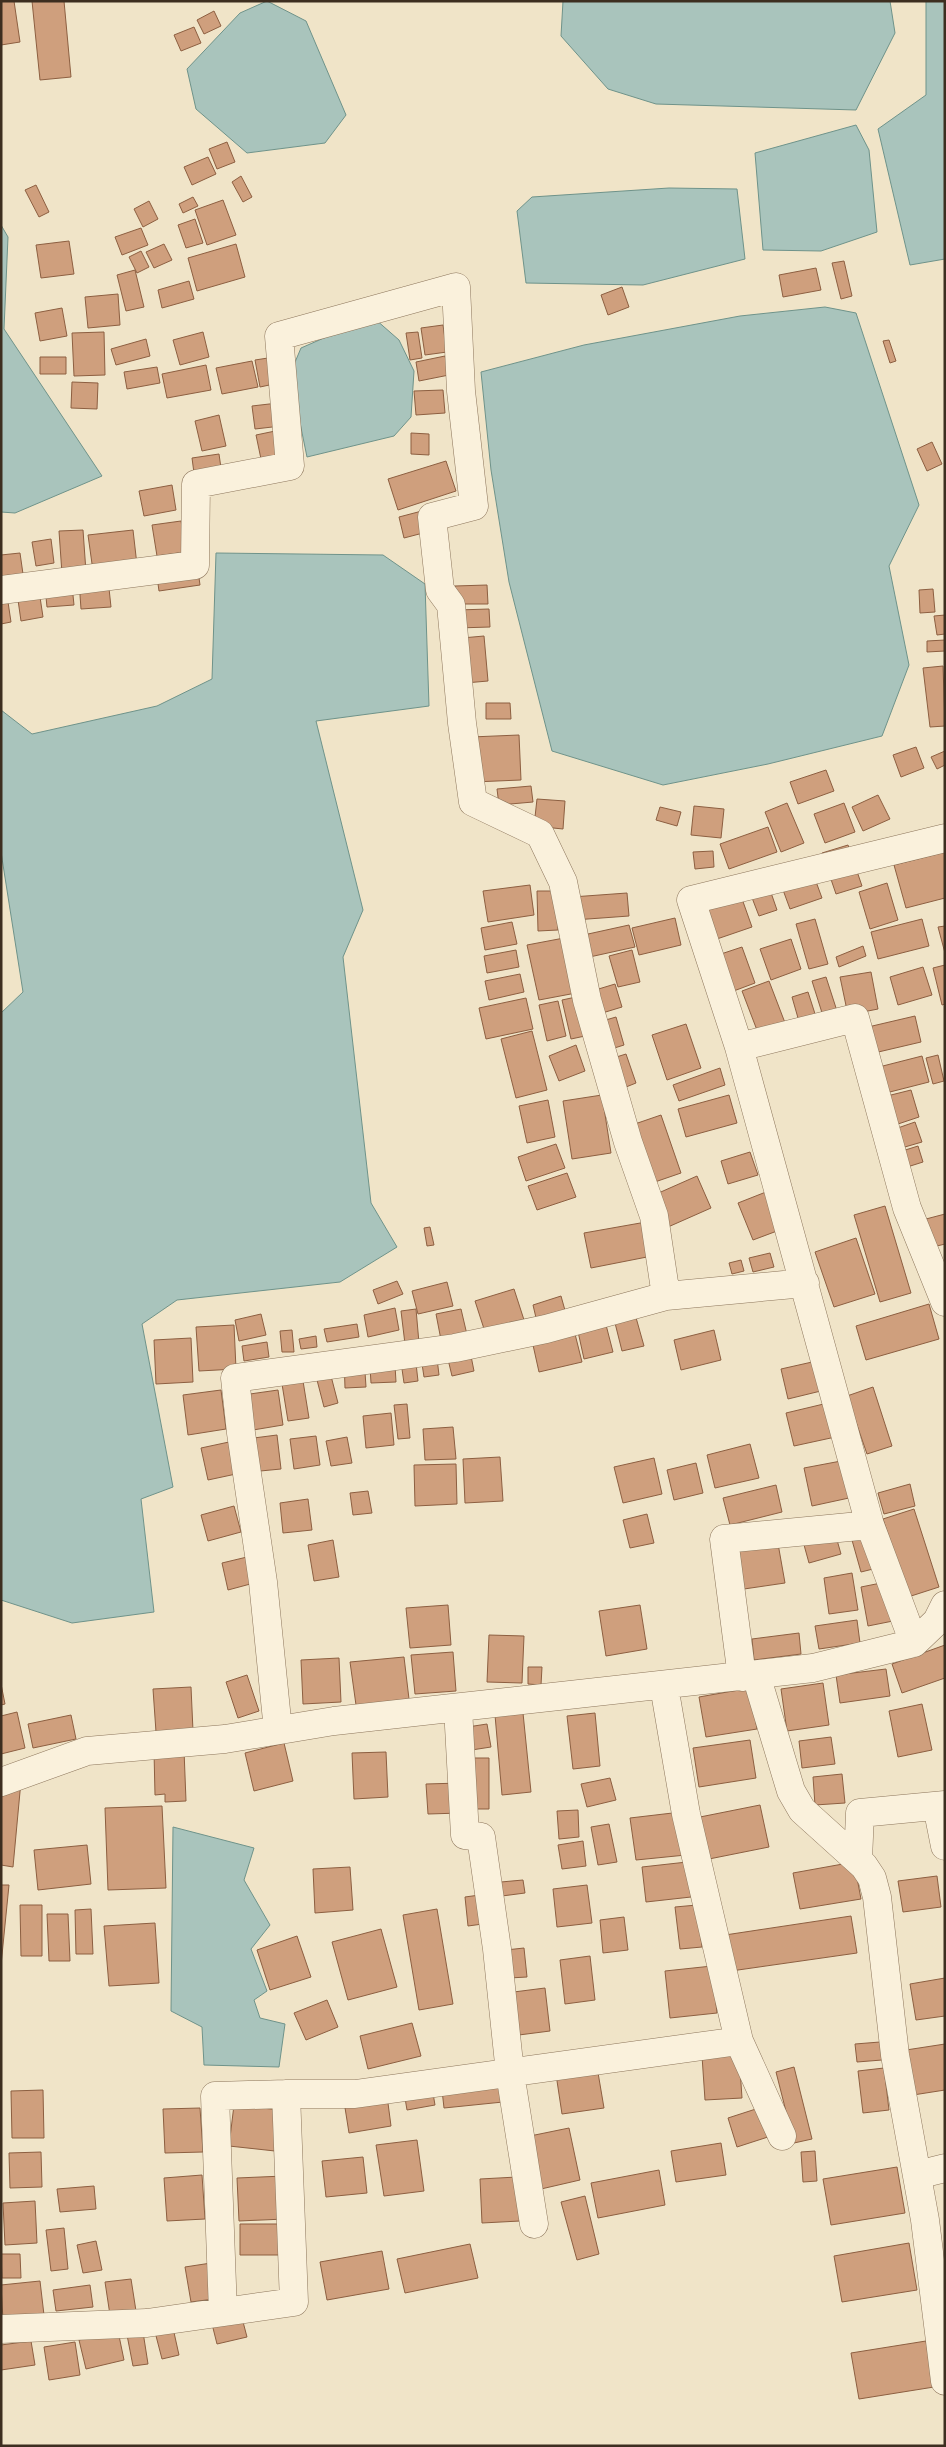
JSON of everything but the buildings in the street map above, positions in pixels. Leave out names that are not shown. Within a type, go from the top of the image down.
[{"type":"street","points":[[1,590],[196,565],[196,484],[290,466],[279,336],[456,288],[461,391],[474,506],[432,517],[440,590],[451,605],[462,723],[473,802],[540,834],[562,882],[586,1000],[628,1142],[654,1216],[666,1296]]},
{"type":"street","points":[[914,1643],[870,1525],[739,1047],[691,900],[945,838]]},
{"type":"street","points":[[739,1047],[855,1018],[907,1208],[945,1302]]},
{"type":"street","points":[[278,1730],[263,1582],[241,1433],[235,1378],[455,1348],[546,1329],[666,1296],[805,1283]]},
{"type":"street","points":[[870,1525],[724,1539],[749,1676],[791,1791],[802,1810],[858,1860],[872,1878],[877,1897],[895,2055],[925,2220],[945,2381]]},
{"type":"street","points":[[1,1782],[86,1751],[225,1739],[334,1721],[664,1686],[813,1668],[914,1643],[937,1621],[945,1605]]},
{"type":"street","points":[[664,1686],[686,1814],[739,2041],[782,2136]]},
{"type":"street","points":[[458,1708],[465,1834],[481,1837],[497,1950],[510,2073],[534,2224]]},
{"type":"street","points":[[858,1860],[860,1813],[941,1805],[945,1846]]},
{"type":"street","points":[[223,2312],[215,2096],[355,2094],[739,2041]]},
{"type":"street","points":[[1,2329],[147,2323],[294,2302],[286,2094]]},
{"type":"street","points":[[917,2176],[945,2168]]},
{"type":"water","points":[[267,1],[306,21],[346,115],[325,143],[247,153],[196,109],[187,69],[240,13]]},
{"type":"water","points":[[563,1],[890,1],[895,33],[856,110],[656,104],[608,89],[561,36]]},
{"type":"water","points":[[926,1],[945,1],[945,259],[910,265],[878,129],[926,95]]},
{"type":"water","points":[[856,125],[869,150],[877,232],[821,251],[763,250],[755,153]]},
{"type":"water","points":[[669,188],[737,189],[745,259],[643,285],[526,283],[517,211],[532,197]]},
{"type":"water","points":[[1,225],[8,237],[4,329],[102,476],[15,513],[1,512]]},
{"type":"water","points":[[825,307],[856,313],[919,505],[889,566],[909,665],[882,736],[768,764],[663,785],[552,751],[509,582],[491,470],[481,372],[584,345],[740,316]]},
{"type":"water","points":[[375,319],[399,340],[414,371],[411,417],[394,436],[307,457],[290,374],[301,348]]},
{"type":"water","points":[[216,553],[383,555],[425,584],[429,706],[316,721],[363,910],[343,957],[371,1203],[397,1247],[340,1282],[177,1300],[142,1324],[173,1487],[141,1499],[154,1612],[72,1623],[1,1600],[1,1013],[23,992],[1,852],[1,710],[32,734],[157,706],[212,679]]},
{"type":"water","points":[[173,1827],[254,1848],[244,1880],[270,1925],[251,1949],[267,1991],[254,2000],[260,2018],[285,2024],[279,2067],[204,2065],[202,2027],[171,2011]]}]
